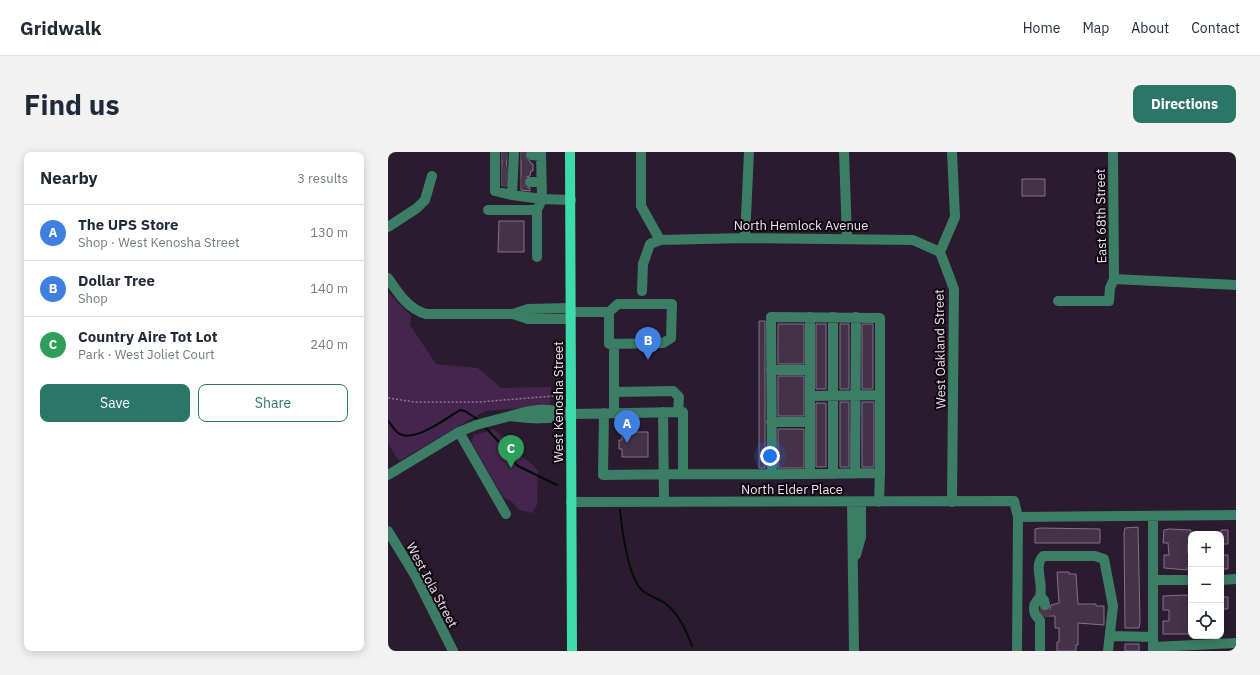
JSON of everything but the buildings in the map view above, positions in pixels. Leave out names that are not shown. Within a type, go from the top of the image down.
[{"type":"main road","name":"West Kenosha Street","points":[[570,152],[572,651]]},
{"type":"street","points":[[641,152],[641,206],[660,240],[650,244],[643,264],[642,291]]},
{"type":"street","points":[[745,238],[749,152]]},
{"type":"street","points":[[844,152],[847,238]]},
{"type":"street","points":[[940,252],[955,217],[952,152]]},
{"type":"street","name":"East 68th Street","points":[[1058,301],[1109,302],[1110,288],[1114,279],[1113,152]]},
{"type":"street","points":[[537,257],[537,210],[542,199],[541,154],[507,167],[495,192],[542,199],[571,200]]},
{"type":"street","points":[[507,167],[541,182]]},
{"type":"street","points":[[507,167],[512,195]]},
{"type":"street","points":[[388,227],[417,208],[426,200],[432,176]]},
{"type":"street","points":[[488,210],[537,210]]},
{"type":"street","name":"North Hemlock Avenue","points":[[660,240],[745,238],[847,238],[913,240],[940,252]]},
{"type":"street","name":"West Oakland Street","points":[[940,252],[954,289],[952,502]]},
{"type":"street","points":[[388,278],[402,299],[416,310],[426,314],[513,314],[528,309],[537,308],[570,313]]},
{"type":"street","points":[[1114,279],[1236,285]]},
{"type":"street","points":[[513,314],[528,319],[537,319],[570,313],[609,312],[618,304],[672,304],[671,338],[663,343],[609,344],[609,312]]},
{"type":"street","points":[[537,308],[537,319]]},
{"type":"street","points":[[772,474],[771,317],[880,318],[879,502]]},
{"type":"street","points":[[810,317],[810,474]]},
{"type":"street","points":[[833,317],[833,474]]},
{"type":"street","points":[[855,473],[856,318]]},
{"type":"street","points":[[614,351],[614,392],[609,413],[603,475],[880,473]]},
{"type":"street","points":[[771,370],[810,370]]},
{"type":"street","points":[[614,392],[673,391],[679,397],[678,412]]},
{"type":"street","points":[[810,396],[880,395]]},
{"type":"street","points":[[388,475],[459,432],[476,425],[532,410],[554,409],[571,414],[683,412],[683,474]]},
{"type":"street","points":[[663,412],[664,502]]},
{"type":"street","points":[[771,422],[810,422]]},
{"type":"street","points":[[459,432],[506,514]]},
{"type":"street","name":"North Elder Place","points":[[571,502],[1014,501],[1018,517]]},
{"type":"street","points":[[854,651],[854,558],[857,502]]},
{"type":"street","points":[[1017,651],[1018,517],[1236,515]]},
{"type":"street","points":[[1153,516],[1153,645]]},
{"type":"street","name":"West Iola Street","points":[[388,531],[416,577],[452,651]]},
{"type":"street","points":[[1040,651],[1042,618],[1037,618],[1034,604],[1042,600],[1039,566],[1040,560],[1043,556],[1095,556],[1104,559],[1112,606],[1108,651]]},
{"type":"street","points":[[1224,580],[1236,579]]},
{"type":"street","points":[[1153,580],[1188,580]]},
{"type":"street","points":[[1017,608],[1034,608]]},
{"type":"street","points":[[1110,636],[1153,645],[1236,643]]},
{"type":"path","points":[[388,398],[414,402],[479,402],[554,396]]},
{"type":"shaded area","points":[[388,292],[411,316],[410,325],[436,364],[478,368],[501,388],[551,387],[550,406],[485,411],[399,461],[388,444]]},
{"type":"shaded area","points":[[494,429],[538,471],[537,505],[532,513],[519,510],[511,501],[503,497],[471,442],[474,435]]},
{"type":"waterway","points":[[388,421],[398,433],[404,435],[421,433],[430,429],[460,410],[465,411],[480,421]]},
{"type":"waterway","points":[[484,426],[501,444],[509,458],[518,466],[557,485]]},
{"type":"waterway","points":[[620,510],[622,529],[633,576],[643,591],[670,607],[685,628],[692,646]]},
{"type":"tunnel","points":[[502,155],[508,155]]},
{"type":"tunnel","points":[[521,155],[531,155]]},
{"type":"tunnel","points":[[502,171],[508,171]]},
{"type":"tunnel","points":[[502,182],[508,182]]},
{"type":"tunnel","points":[[521,182],[530,182]]},
{"type":"tunnel","points":[[1045,605],[1045,616]]},
{"type":"place","name":"Dollar Tree","points":[[648,360]]},
{"type":"place","name":"The UPS Store","points":[[627,443]]},
{"type":"place","name":"Country Aire Tot Lot","points":[[511,468]]}]
